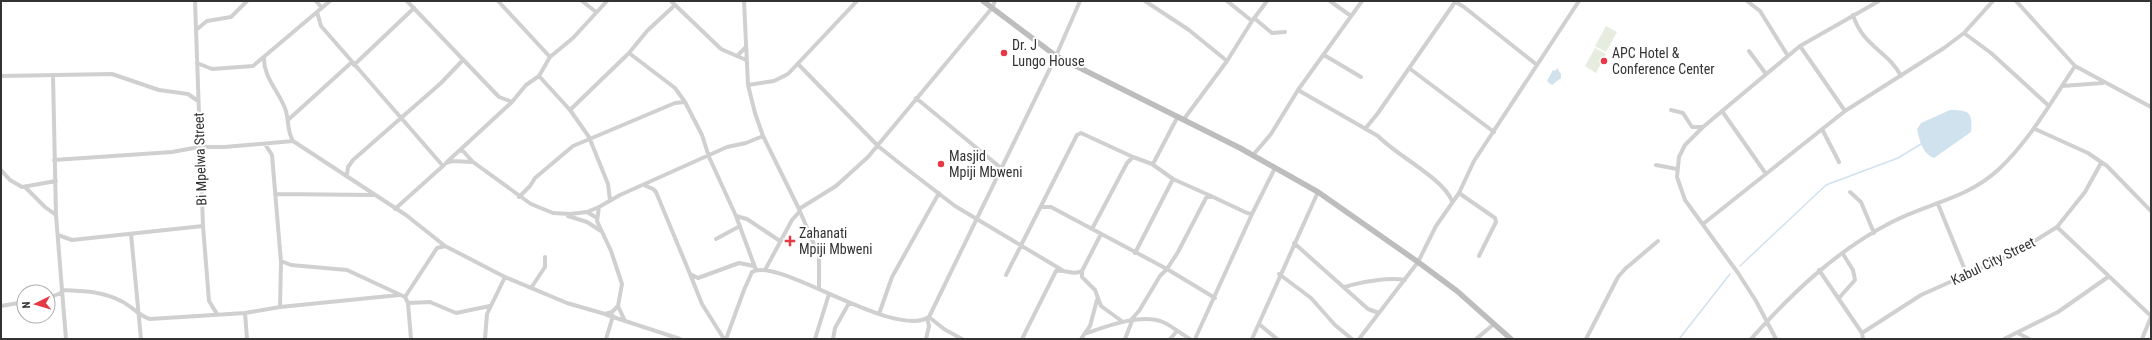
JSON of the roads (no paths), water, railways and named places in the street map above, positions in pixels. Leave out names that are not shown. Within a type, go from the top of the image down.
[{"type":"street","name":"Bi Mpelwa Street","points":[[195,1],[203,226],[209,301],[217,314]]},
{"type":"street","points":[[196,30],[207,21],[231,17],[247,1]]},
{"type":"street","points":[[316,1],[322,8]]},
{"type":"street","points":[[197,63],[212,69],[251,66],[264,57],[330,1]]},
{"type":"street","points":[[407,1],[499,97],[512,102]]},
{"type":"street","points":[[498,1],[550,57]]},
{"type":"street","points":[[582,1],[596,12]]},
{"type":"street","points":[[394,209],[512,102],[526,85],[539,76],[550,57],[573,38],[607,1]]},
{"type":"street","points":[[671,1],[721,49],[746,60]]},
{"type":"street","points":[[744,1],[748,85],[763,136],[800,210],[819,256],[819,289]]},
{"type":"street","points":[[748,85],[781,79],[799,65],[857,1]]},
{"type":"street","points":[[983,1],[1056,56],[1184,119],[1253,155],[1318,192],[1418,262],[1456,291],[1511,339]]},
{"type":"street","points":[[765,270],[780,240],[800,210],[836,186],[878,146],[916,98],[992,8],[995,1]]},
{"type":"street","points":[[926,339],[929,326],[928,318],[975,219],[1056,56],[1080,1]]},
{"type":"street","points":[[1145,1],[1189,30],[1228,61]]},
{"type":"street","points":[[1227,1],[1272,33],[1285,32]]},
{"type":"street","points":[[1184,119],[1228,61],[1253,20],[1267,1]]},
{"type":"street","points":[[1330,1],[1351,16]]},
{"type":"street","points":[[1253,155],[1271,134],[1298,90],[1362,1]]},
{"type":"street","points":[[1365,129],[1409,68],[1454,1],[1464,7],[1537,65]]},
{"type":"street","points":[[1359,339],[1418,262],[1436,226],[1459,193],[1474,161],[1579,1]]},
{"type":"street","points":[[1747,1],[1760,11],[1788,56]]},
{"type":"street","points":[[1776,339],[1745,284],[1685,200],[1680,189],[1677,169],[1680,157],[1685,145],[1703,127],[1800,46],[1879,1]]},
{"type":"street","points":[[1703,224],[1845,111],[1902,76],[1964,33],[1993,1]]},
{"type":"street","points":[[2016,1],[2075,66],[2151,107]]},
{"type":"street","points":[[570,110],[629,53],[647,31],[675,6]]},
{"type":"street","points":[[288,120],[353,64],[414,8]]},
{"type":"street","points":[[317,12],[321,26],[400,119],[444,165]]},
{"type":"street","points":[[1853,16],[1856,24],[1869,43],[1893,63],[1902,76]]},
{"type":"street","points":[[1964,33],[1991,53],[2049,106]]},
{"type":"street","points":[[1800,46],[1845,111]]},
{"type":"street","points":[[736,56],[746,47]]},
{"type":"street","points":[[1749,51],[1766,74]]},
{"type":"street","points":[[629,53],[675,88],[685,102],[702,135],[709,157],[736,216],[754,265],[758,270]]},
{"type":"street","points":[[1324,55],[1361,77]]},
{"type":"street","points":[[264,57],[266,73],[285,108],[288,120],[288,130],[293,141],[347,174],[394,209],[415,221],[445,246],[505,278],[567,303],[624,319],[680,339]]},
{"type":"street","points":[[347,174],[348,166],[353,160],[441,83],[463,60]]},
{"type":"street","points":[[799,65],[878,146],[939,193],[975,219],[1062,270],[1074,274],[1082,272]]},
{"type":"street","points":[[1751,339],[1767,321],[1819,270],[1890,223],[1922,209],[1969,192],[1997,170],[2035,129],[2075,66]]},
{"type":"street","points":[[1409,68],[1494,132]]},
{"type":"street","points":[[1,76],[112,74],[159,90],[188,94],[198,101]]},
{"type":"street","points":[[53,76],[56,215],[66,339]]},
{"type":"street","points":[[539,76],[570,110],[589,138],[610,191],[610,200]]},
{"type":"street","points":[[2062,86],[2105,83]]},
{"type":"street","points":[[1298,90],[1378,136],[1387,146],[1440,184],[1449,193],[1452,201]]},
{"type":"street","points":[[916,98],[1001,168]]},
{"type":"street","points":[[519,197],[530,186],[535,178],[573,146],[675,103],[685,102]]},
{"type":"street","points":[[1671,110],[1683,113],[1692,127],[1703,127]]},
{"type":"street","points":[[1722,111],[1766,174]]},
{"type":"street","points":[[1152,164],[1178,116]]},
{"type":"street","points":[[1822,129],[1839,162]]},
{"type":"street","points":[[2035,129],[2088,153],[2118,174],[2151,211]]},
{"type":"street","points":[[1006,275],[1077,135],[1082,133],[1133,158],[1152,164],[1154,167],[1173,179],[1246,213],[1252,214]]},
{"type":"street","points":[[459,151],[463,151],[473,162],[519,197],[553,213],[565,214],[587,212],[620,195],[709,157],[727,147],[746,143],[763,136]]},
{"type":"street","points":[[54,160],[172,152],[199,147],[265,144],[293,141]]},
{"type":"street","points":[[265,144],[272,155],[281,261],[280,307]]},
{"type":"street","points":[[1092,229],[1127,163],[1133,158]]},
{"type":"street","points":[[444,165],[452,161],[473,162]]},
{"type":"street","name":"Kabul City Street","points":[[1862,333],[1921,295],[2017,252],[2057,227],[2085,192],[2101,163]]},
{"type":"street","points":[[1656,166],[1677,169]]},
{"type":"street","points":[[1195,339],[1252,214],[1275,168]]},
{"type":"street","points":[[1,170],[16,185],[25,187],[56,180]]},
{"type":"street","points":[[1135,253],[1173,179]]},
{"type":"street","points":[[655,180],[653,189],[702,304],[725,339]]},
{"type":"street","points":[[644,185],[653,189]]},
{"type":"street","points":[[25,187],[45,207],[56,215]]},
{"type":"street","points":[[610,191],[620,195]]},
{"type":"street","points":[[1252,339],[1279,274],[1318,192]]},
{"type":"street","points":[[1850,192],[1861,202],[1874,233]]},
{"type":"street","points":[[879,314],[892,277],[939,193]]},
{"type":"street","points":[[1459,193],[1495,218],[1496,222],[1479,256]]},
{"type":"street","points":[[275,194],[374,194]]},
{"type":"street","points":[[1125,339],[1131,321],[1139,311],[1160,276],[1167,269],[1185,242],[1202,204],[1211,196]]},
{"type":"street","points":[[1046,198],[1051,207]]},
{"type":"street","points":[[1938,204],[1967,275]]},
{"type":"street","points":[[599,207],[597,218],[621,278],[621,291],[618,306],[612,312],[605,314]]},
{"type":"street","points":[[1041,207],[1051,207],[1167,269],[1215,298]]},
{"type":"street","points":[[587,212],[597,218]]},
{"type":"street","points":[[565,214],[587,222],[602,232]]},
{"type":"street","points":[[736,216],[747,219],[780,240]]},
{"type":"street","points":[[58,235],[72,240],[203,226]]},
{"type":"street","points":[[716,239],[740,226]]},
{"type":"street","points":[[2057,227],[2108,277],[2151,316],[2142,339]]},
{"type":"street","points":[[131,234],[141,339]]},
{"type":"street","points":[[1101,234],[1082,272],[1083,280],[1094,290],[1101,306],[1123,322]]},
{"type":"street","points":[[405,297],[437,248],[438,240]]},
{"type":"street","points":[[1586,339],[1618,277],[1625,269],[1658,241]]},
{"type":"street","points":[[1294,243],[1368,309],[1379,313]]},
{"type":"street","points":[[437,248],[445,246]]},
{"type":"street","points":[[1839,298],[1855,280],[1853,270],[1843,254]]},
{"type":"street","points":[[531,288],[545,267],[545,257]]},
{"type":"street","points":[[281,261],[291,265],[347,270],[405,297],[408,304],[411,339]]},
{"type":"street","points":[[693,283],[698,278],[739,263],[754,265]]},
{"type":"street","points":[[725,339],[752,272],[758,270],[765,270],[819,289],[849,303],[879,314],[916,322],[928,318]]},
{"type":"street","points":[[1022,339],[1041,304],[1051,278],[1056,271],[1062,270]]},
{"type":"street","points":[[1819,270],[1862,333],[1863,339]]},
{"type":"street","points":[[690,274],[698,278]]},
{"type":"street","points":[[1279,274],[1311,298],[1335,326],[1352,339]]},
{"type":"street","points":[[2004,339],[2058,312],[2108,277]]},
{"type":"street","points":[[485,339],[485,320],[490,306],[505,278]]},
{"type":"street","points":[[1345,288],[1362,282],[1378,282],[1385,279],[1405,280]]},
{"type":"street","points":[[56,295],[61,293],[62,290],[90,291],[104,294],[130,306],[140,316],[150,319],[245,313],[280,307],[399,295]]},
{"type":"street","points":[[815,339],[829,294]]},
{"type":"street","points":[[1087,333],[1097,299]]},
{"type":"street","points":[[408,304],[430,302],[456,313],[490,306]]},
{"type":"street","points":[[1,306],[16,303]]},
{"type":"street","points":[[833,339],[835,328],[849,303]]},
{"type":"street","points":[[618,306],[624,319]]},
{"type":"street","points":[[245,313],[247,339]]},
{"type":"street","points":[[606,339],[612,316]]},
{"type":"street","points":[[928,318],[962,339]]},
{"type":"street","points":[[1081,339],[1087,333],[1131,321],[1161,321],[1190,339]]},
{"type":"street","points":[[1258,324],[1276,339]]},
{"type":"street","points":[[1476,339],[1494,324]]},
{"type":"street","points":[[1170,339],[1177,331]]},
{"type":"street","points":[[2018,333],[2029,339]]},
{"type":"water","points":[[1557,68],[1561,74],[1561,78],[1552,85],[1547,81],[1553,70],[1555,71]]},
{"type":"water","points":[[1950,110],[1966,112],[1970,116],[1971,132],[1934,158],[1924,150],[1917,129],[1921,123]]},
{"type":"waterway","points":[[1740,266],[1826,185],[1898,158],[1921,144]]},
{"type":"waterway","points":[[1679,339],[1730,274]]},
{"type":"place","name":"Dr. J Lungo House","points":[[1004,53]]},
{"type":"place","name":"APC Hotel & Conference Center","points":[[1604,61]]},
{"type":"place","name":"Masjid Mpiji Mbweni","points":[[941,164]]},
{"type":"place","name":"Zahanati Mpiji Mbweni","points":[[790,241]]}]
